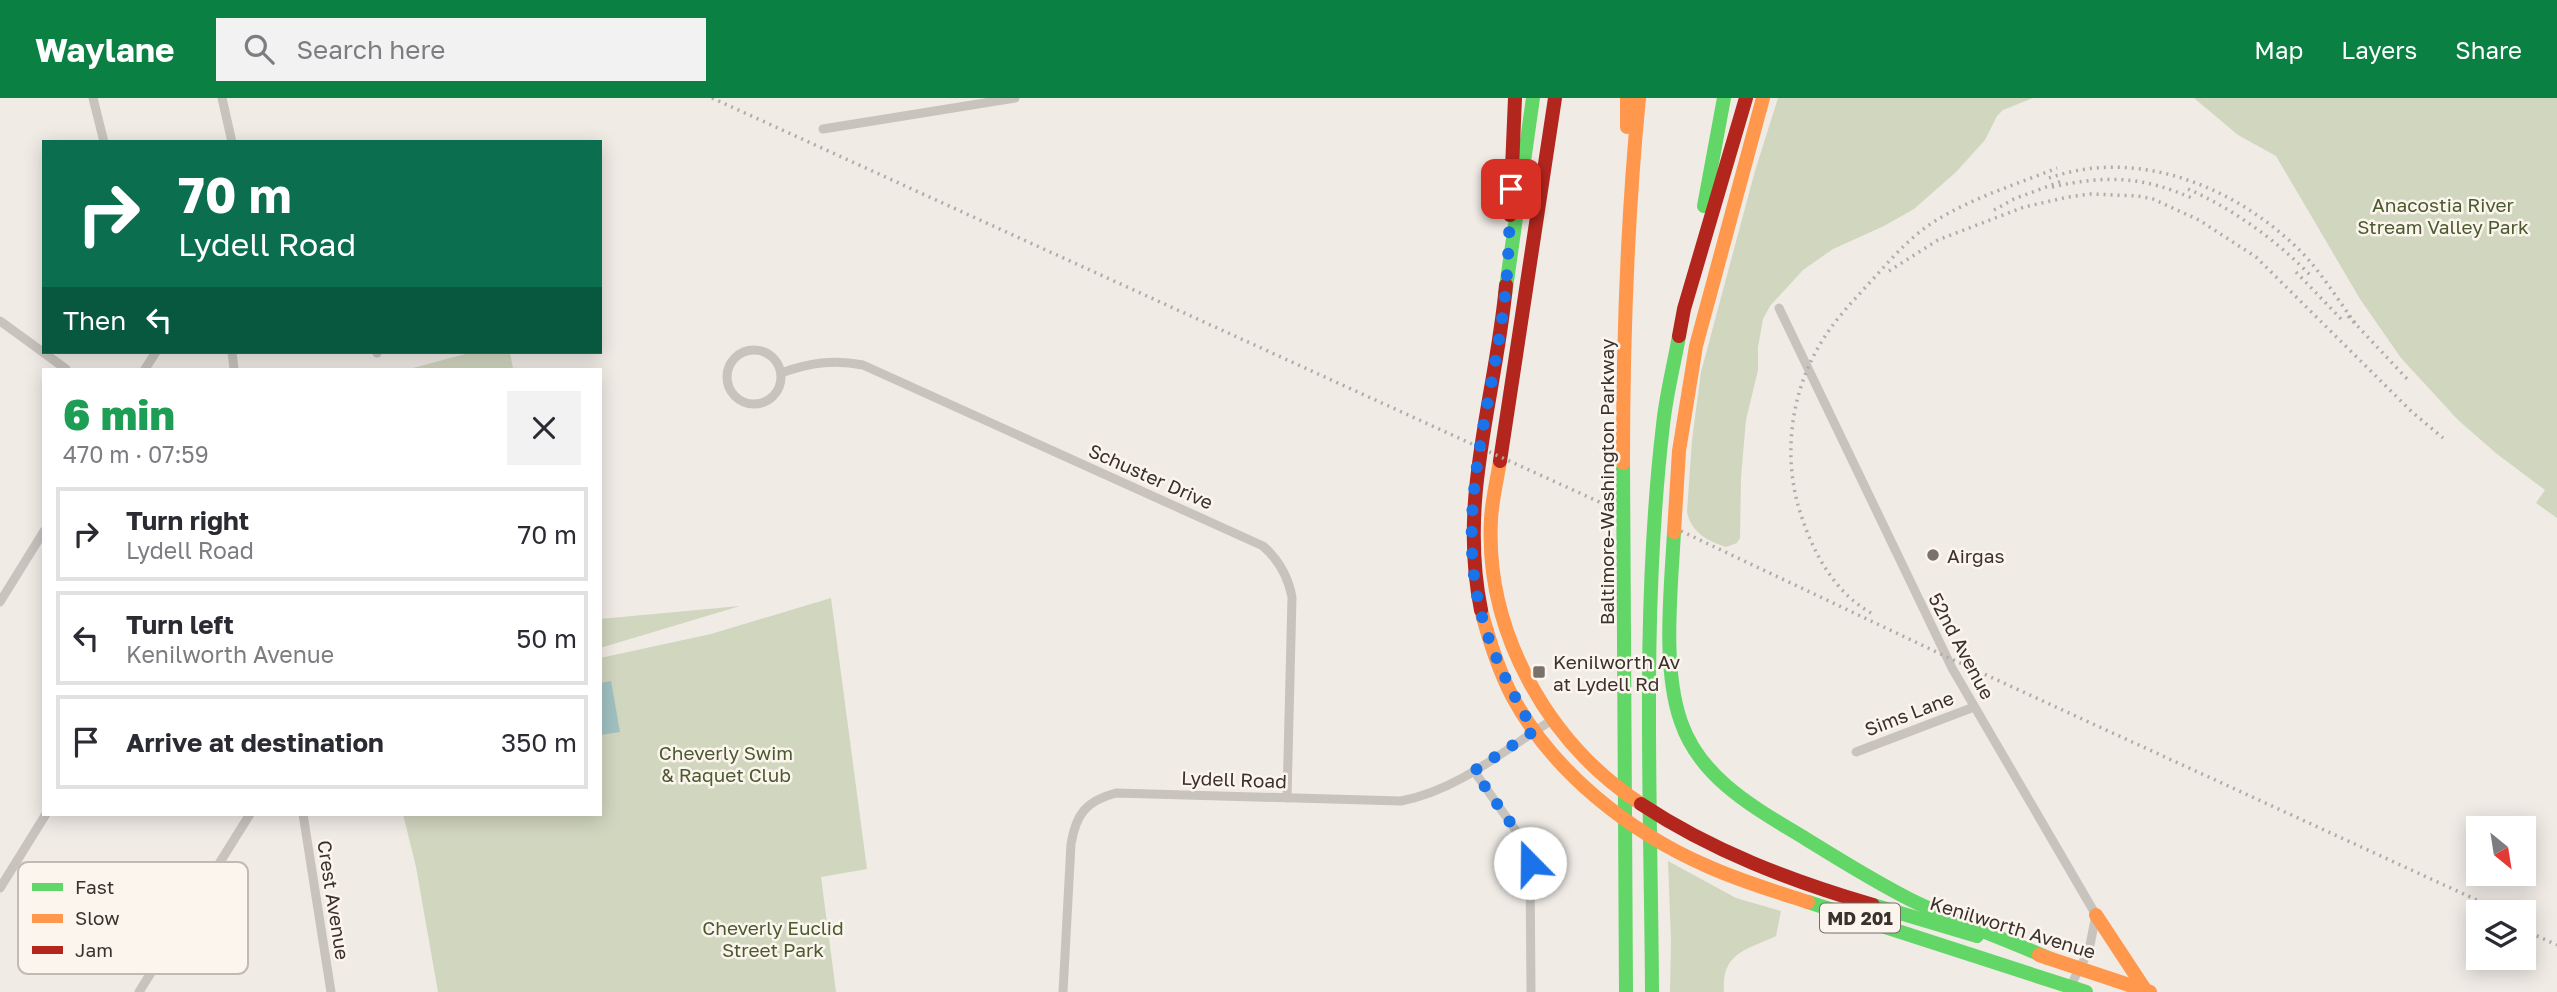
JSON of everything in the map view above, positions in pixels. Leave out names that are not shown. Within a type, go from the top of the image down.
[{"type":"main road","name":"Kenilworth Avenue","points":[[1515,98],[1505,296],[1478,468],[1472,519],[1472,550],[1477,595],[1498,664],[1534,731],[1560,762],[1606,804],[1650,834],[1704,864],[1754,884],[2085,992]]},
{"type":"main road","name":"MD 201","points":[[1505,296],[1533,98]]},
{"type":"main road","name":"Kenilworth Avenue","points":[[1555,98],[1491,519],[1491,552],[1501,613],[1521,670],[1552,720],[1616,789],[1640,806],[1697,838],[1778,873],[2081,967],[2148,991]]},
{"type":"main road","points":[[1627,98],[1629,201]]},
{"type":"main road","name":"Baltimore-Washington Parkway","points":[[1626,992],[1623,371],[1629,201],[1639,98]]},
{"type":"main road","points":[[1652,992],[1650,662],[1657,482],[1668,386],[1689,291],[1724,98]]},
{"type":"main road","points":[[1689,291],[1746,98]]},
{"type":"main road","points":[[1763,98],[1712,280],[1685,408],[1676,488],[1670,659],[1671,685],[1679,719],[1689,742],[1711,772],[1736,795],[1758,810],[1868,877],[1914,901],[2048,958]]},
{"type":"main road","points":[[2096,915],[2148,991]]},
{"type":"street","points":[[93,98],[104,140]]},
{"type":"street","points":[[222,98],[232,140]]},
{"type":"street","points":[[823,129],[953,103],[1015,98]]},
{"type":"street","name":"52nd Avenue","points":[[1779,308],[1926,617],[1974,707],[2096,915]]},
{"type":"street","points":[[0,321],[42,352]]},
{"type":"street","points":[[754,350],[774,358],[781,373],[781,384],[776,394],[769,401],[754,405],[739,401],[732,394],[726,379],[727,370],[734,358],[754,350]]},
{"type":"street","points":[[45,354],[65,368]]},
{"type":"street","name":"Schuster Drive","points":[[781,373],[827,361],[863,365],[1263,546],[1282,568],[1292,597],[1287,797]]},
{"type":"street","points":[[0,602],[42,534]]},
{"type":"street","name":"Sims Lane","points":[[1856,752],[1974,707]]},
{"type":"street","name":"Lydell Road","points":[[1063,992],[1071,844],[1074,825],[1091,803],[1116,793],[1401,801],[1425,796],[1450,786],[1552,720]]},
{"type":"street","points":[[1474,771],[1526,846],[1530,863],[1531,992]]},
{"type":"street","points":[[0,888],[45,816]]},
{"type":"street","points":[[220,862],[249,816]]},
{"type":"street","name":"Crest Avenue","points":[[303,816],[331,992]]},
{"type":"street","points":[[2070,987],[2088,950],[2096,915]]},
{"type":"street","points":[[139,992],[150,974]]},
{"type":"green space","points":[[1778,98],[2033,98],[2003,110],[1985,140],[1956,172],[1914,209],[1833,249],[1803,270],[1770,306],[1763,319],[1758,347],[1758,370],[1746,420],[1740,538],[1737,543],[1726,547],[1701,535],[1689,519],[1687,512],[1692,440],[1701,372],[1755,171]]},
{"type":"green space","name":"Anacostia River Stream Valley Park","points":[[2194,98],[2557,98],[2557,518],[2536,503],[2545,490],[2458,420],[2401,358],[2360,299],[2276,156],[2238,135]]},
{"type":"green space","points":[[465,354],[510,354],[513,368],[413,368]]},
{"type":"green space","name":"Cheverly Swim & Raquet Club","points":[[831,598],[867,869],[821,877],[836,992],[438,992],[416,867],[403,816],[602,816],[602,658],[711,634]]},
{"type":"green space","points":[[740,606],[602,647],[602,619]]},
{"type":"green space","points":[[1668,861],[1736,898],[1781,911],[1776,936],[1746,950],[1731,961],[1724,979],[1724,992],[1670,992]]},
{"type":"water","points":[[611,681],[620,732],[602,735],[602,683]]},
{"type":"railway","points":[[712,98],[1606,505]]},
{"type":"railway","points":[[2049,178],[2082,170],[2114,167],[2179,177],[2210,189],[2267,222],[2292,243],[2318,271],[2355,323]]},
{"type":"railway","points":[[1871,613],[1845,593],[1824,566],[1798,505],[1793,484],[1791,442],[1803,379],[1833,324],[1887,263],[1917,234],[1964,205],[2057,168]]},
{"type":"railway","points":[[2052,187],[2107,179],[2124,180],[2158,186],[2194,199]]},
{"type":"railway","points":[[1994,210],[2014,199],[2062,181]]},
{"type":"railway","points":[[2188,189],[2253,226],[2310,275]]},
{"type":"railway","points":[[1889,271],[1938,240],[2024,207],[2091,194],[2153,199],[2199,220],[2256,257],[2412,412],[2443,438]]},
{"type":"railway","points":[[2296,272],[2342,320]]},
{"type":"railway","points":[[2348,316],[2410,382]]},
{"type":"railway","points":[[1681,531],[1947,657],[2477,900]]},
{"type":"railway","points":[[2536,935],[2557,945]]},
{"type":"traffic: fast","points":[[1505,295],[1533,98]]},
{"type":"traffic: fast","points":[[1704,206],[1724,98]]},
{"type":"traffic: fast","points":[[1652,992],[1649,708],[1652,566],[1663,425],[1679,336]]},
{"type":"traffic: fast","points":[[1623,463],[1626,992]]},
{"type":"traffic: fast","points":[[1674,532],[1669,628],[1671,678],[1681,722],[1690,742],[1716,777],[1750,804],[1898,893],[2048,958]]},
{"type":"traffic: fast","points":[[1808,902],[2086,992]]},
{"type":"traffic: fast","points":[[1873,905],[1977,936]]},
{"type":"traffic: slow","points":[[1627,98],[1627,127]]},
{"type":"traffic: slow","points":[[1623,463],[1626,280],[1639,98]]},
{"type":"traffic: slow","points":[[1674,532],[1679,451],[1696,346],[1763,98]]},
{"type":"traffic: slow","points":[[1500,461],[1491,519],[1492,561],[1499,603],[1511,643],[1529,681],[1551,717],[1577,750],[1608,779],[1641,804]]},
{"type":"traffic: slow","points":[[1481,610],[1502,675],[1529,724],[1571,774],[1596,797],[1649,836],[1678,852],[1757,886],[1808,902]]},
{"type":"traffic: slow","points":[[2096,915],[2146,991]]},
{"type":"traffic: slow","points":[[2039,955],[2150,992]]},
{"type":"traffic: jam","points":[[1510,215],[1515,98]]},
{"type":"traffic: jam","points":[[1500,461],[1555,98]]},
{"type":"traffic: jam","points":[[1679,336],[1684,309],[1746,98]]},
{"type":"traffic: jam","points":[[1481,610],[1475,568],[1476,487],[1506,285]]},
{"type":"traffic: jam","points":[[1641,804],[1696,836],[1753,863],[1812,886],[1873,905]]},
{"type":"place","name":"Airgas","points":[[1933,555]]},
{"type":"place","name":"Kenilworth Av at Lydell Rd","points":[[1539,672]]},
{"type":"route","points":[[1511,189],[1505,296],[1478,468],[1472,519],[1472,550],[1477,595],[1487,634],[1498,664],[1534,731],[1474,771],[1526,846],[1530,863]]},
{"type":"park label","name":"Cheverly Euclid Street Park","points":[[773,938]]}]
